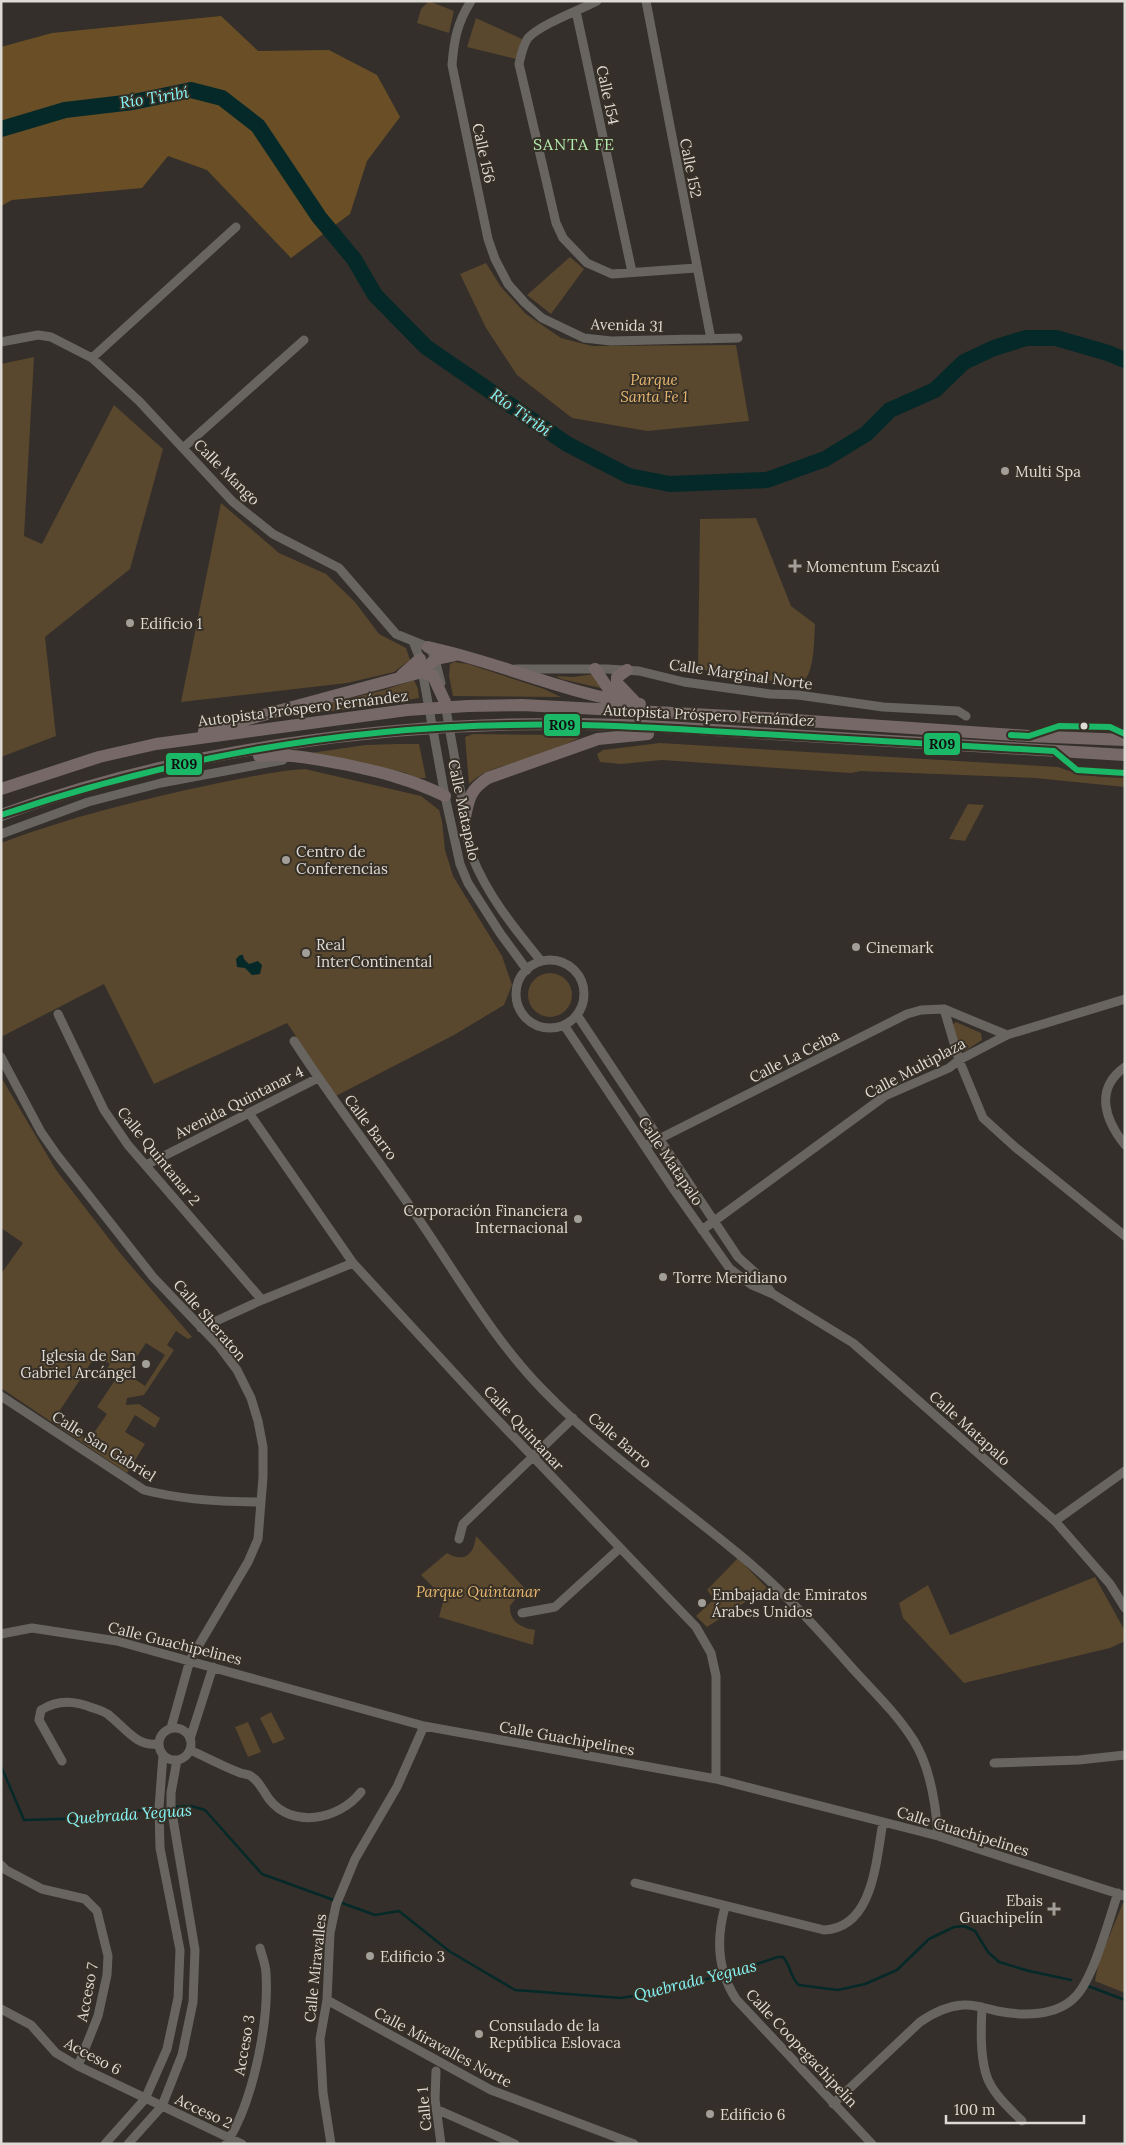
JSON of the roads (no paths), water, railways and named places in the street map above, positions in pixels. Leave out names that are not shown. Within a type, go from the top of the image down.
[{"type":"highway","points":[[428,647],[463,654],[511,670],[616,700],[749,716]]},
{"type":"highway","points":[[156,744],[398,678],[435,659],[463,654]]},
{"type":"highway","points":[[421,665],[433,676],[445,702]]},
{"type":"highway","points":[[595,669],[616,700]]},
{"type":"highway","points":[[627,670],[617,677],[617,683],[636,703]]},
{"type":"highway","name":"Autopista Próspero Fernández","points":[[1,789],[99,757],[156,744],[407,710],[468,706],[522,705],[749,716],[1028,736],[1125,740]]},
{"type":"highway","name":"Autopista Próspero Fernández","points":[[1,815],[115,779],[169,766],[322,739],[471,726],[580,724],[1125,755]]},
{"type":"highway","points":[[465,817],[468,800],[476,786],[488,778],[598,739],[708,730]]},
{"type":"highway","points":[[169,766],[288,755],[385,773],[416,782],[445,796]]},
{"type":"street","name":"Calle 156","points":[[471,1],[460,19],[454,43],[452,65],[488,239],[495,259],[508,284],[525,303]]},
{"type":"street","points":[[597,1],[542,28],[528,38],[522,50],[519,64],[556,223],[564,238],[587,263],[612,274],[696,268]]},
{"type":"street","name":"Calle 152","points":[[646,1],[711,339]]},
{"type":"street","name":"Calle 154","points":[[576,11],[632,272]]},
{"type":"street","points":[[92,358],[236,227]]},
{"type":"street","name":"Avenida 31","points":[[525,303],[542,318],[584,338],[611,341],[738,338]]},
{"type":"street","name":"Calle Mango","points":[[1,342],[32,336],[51,337],[92,358],[139,401],[233,502],[273,534],[339,568],[396,634],[428,647]]},
{"type":"street","points":[[183,448],[304,340]]},
{"type":"street","name":"Calle Matapalo","points":[[413,641],[421,665],[445,796],[460,864],[468,883],[500,933],[527,970]]},
{"type":"street","name":"Calle Matapalo","points":[[428,647],[435,659],[445,702],[465,817],[467,840],[481,876],[512,926],[541,962]]},
{"type":"street","name":"Calle Marginal Norte","points":[[511,670],[627,670],[684,682],[770,694],[798,695],[883,707],[958,711],[966,716]]},
{"type":"street","points":[[1,834],[88,802],[161,783],[232,768],[309,758]]},
{"type":"street","points":[[559,961],[567,965],[580,977],[584,995],[582,1006],[577,1015],[564,1025],[555,1028],[537,1026],[522,1014],[516,1000],[516,989],[520,978],[527,970],[541,962],[559,961]]},
{"type":"street","name":"Calle Multiplaza","points":[[702,1230],[885,1096],[950,1068],[959,1060],[1007,1035],[1125,999]]},
{"type":"street","points":[[944,1009],[959,1060],[983,1118],[1015,1147],[1125,1236]]},
{"type":"street","name":"Calle La Ceiba","points":[[659,1139],[907,1014],[920,1010],[944,1009],[1007,1035]]},
{"type":"street","name":"Calle Quintanar 2","points":[[58,1014],[104,1110],[128,1145],[262,1300]]},
{"type":"street","name":"Calle Matapalo","points":[[577,1015],[738,1258],[759,1276],[773,1294]]},
{"type":"street","name":"Calle Matapalo","points":[[564,1025],[730,1269],[752,1285],[773,1294],[853,1343],[1055,1521],[1110,1584],[1125,1608]]},
{"type":"street","name":"Calle Barro","points":[[294,1041],[318,1078],[386,1170],[464,1288],[513,1356],[542,1390],[608,1449],[736,1551],[792,1600],[891,1711],[914,1742],[922,1759],[936,1806],[938,1836]]},
{"type":"street","name":"Calle Sheraton","points":[[1,1057],[41,1132],[57,1155],[154,1277],[219,1346],[237,1370],[251,1398],[263,1447],[263,1477],[258,1538],[248,1562],[190,1660],[171,1728]]},
{"type":"street","points":[[1125,1067],[1116,1073],[1106,1090],[1105,1100],[1108,1116],[1125,1146]]},
{"type":"street","name":"Avenida Quintanar 4","points":[[146,1165],[318,1078]]},
{"type":"street","name":"Calle Quintanar","points":[[249,1113],[353,1263],[532,1456],[696,1627],[711,1653],[716,1676],[716,1780]]},
{"type":"street","points":[[645,1146],[659,1139]]},
{"type":"street","points":[[201,1328],[262,1300],[353,1263]]},
{"type":"street","name":"Calle San Gabriel","points":[[1,1396],[144,1490],[219,1502],[260,1502]]},
{"type":"street","points":[[459,1539],[463,1524],[573,1418]]},
{"type":"street","points":[[1055,1521],[1125,1471]]},
{"type":"street","points":[[522,1613],[555,1607],[620,1548]]},
{"type":"street","name":"Calle Guachipelines","points":[[1,1634],[32,1628],[117,1641],[424,1726],[716,1780],[938,1836],[1121,1895]]},
{"type":"street","points":[[163,1755],[172,1760],[177,1760],[185,1757],[190,1750],[190,1739],[213,1667]]},
{"type":"street","points":[[62,1761],[39,1720],[42,1710],[58,1703],[78,1702],[102,1711],[110,1715],[139,1740],[150,1745],[158,1744]]},
{"type":"street","name":"Calle Miravalles","points":[[331,2144],[322,2093],[320,2039],[327,2000],[330,1933],[336,1904],[356,1859],[397,1787],[424,1726]]},
{"type":"street","points":[[105,2144],[153,2102],[174,2022],[180,1976],[180,1950],[160,1848],[159,1808],[163,1755],[158,1744],[164,1731],[171,1728],[183,1730],[190,1739]]},
{"type":"street","points":[[190,1750],[239,1773],[249,1775],[282,1812],[291,1816],[302,1818],[326,1816],[352,1802],[361,1792]]},
{"type":"street","points":[[994,1763],[1079,1760],[1125,1754]]},
{"type":"street","points":[[128,2144],[182,2055],[193,2002],[195,1950],[171,1807],[171,1793],[177,1760]]},
{"type":"street","points":[[635,1883],[824,1930],[839,1928],[852,1919],[863,1906],[874,1868],[883,1822]]},
{"type":"street","name":"Acceso 7","points":[[1,1865],[22,1880],[42,1889],[85,1899],[97,1911],[108,1956],[106,1975],[98,2016],[78,2066]]},
{"type":"street","points":[[834,2104],[920,2022],[932,2014],[964,2004],[1023,2014],[1041,2013],[1065,2004],[1076,1996],[1087,1980],[1121,1895]]},
{"type":"street","name":"Calle Coopegachipelín","points":[[725,1906],[720,1922],[719,1942],[724,1975],[736,1999],[872,2144]]},
{"type":"street","points":[[175,1928],[191,1930]]},
{"type":"street","name":"Acceso 3","points":[[228,2141],[242,2115],[259,2053],[266,1990],[266,1972],[260,1948]]},
{"type":"street","name":"Calle Miravalles Norte","points":[[327,2000],[491,2090],[634,2144]]},
{"type":"street","points":[[982,2008],[982,2048],[986,2076],[1000,2098],[1022,2121]]},
{"type":"street","name":"Acceso 6","points":[[1,2009],[31,2025],[56,2053],[78,2066],[153,2102]]},
{"type":"street","name":"Calle 1","points":[[436,2071],[434,2090],[441,2144]]},
{"type":"street","name":"Acceso 2","points":[[153,2102],[228,2141],[242,2144]]},
{"type":"street","points":[[436,2109],[515,2144]]},
{"type":"water","points":[[243,955],[249,964],[258,961],[262,965],[260,974],[252,975],[245,968],[237,967],[236,959]]},
{"type":"waterway","name":"Río Tiribí","points":[[1,129],[65,110],[133,102],[191,90],[222,98],[258,126],[319,217],[354,259],[375,295],[426,347],[567,444],[629,476],[670,484],[767,480],[825,459],[866,434],[890,410],[935,390],[964,362],[994,348],[1026,338],[1056,338],[1108,353],[1125,360]]},
{"type":"waterway","name":"Quebrada Yeguas","points":[[1,1766],[24,1820],[91,1818],[156,1808]]},
{"type":"waterway","name":"Quebrada Yeguas","points":[[174,1807],[191,1806],[205,1810],[262,1874],[375,1915],[399,1911],[449,1951],[515,1990],[621,1998],[665,1991],[721,1975]]},
{"type":"waterway","name":"Quebrada Yeguas","points":[[726,1974],[783,1957],[799,1985],[838,1990],[865,1984],[897,1970],[929,1939],[954,1927],[964,1926],[975,1931],[988,1952],[999,1962],[1071,1980]]},
{"type":"waterway","name":"Quebrada Yeguas","points":[[1088,1986],[1125,2000]]},
{"type":"place","name":"Multi Spa","points":[[1005,471]]},
{"type":"place","name":"Momentum Escazú","points":[[795,566]]},
{"type":"place","name":"Edificio 1","points":[[130,623]]},
{"type":"place","name":"Centro de Conferencias","points":[[286,860]]},
{"type":"place","name":"Cinemark","points":[[856,947]]},
{"type":"place","name":"Real InterContinental","points":[[306,953]]},
{"type":"place","name":"Corporación Financiera Internacional","points":[[578,1219]]},
{"type":"place","name":"Torre Meridiano","points":[[663,1277]]},
{"type":"place","name":"Iglesia de San Gabriel Arcángel","points":[[146,1364]]},
{"type":"place","name":"Embajada de Emiratos Árabes Unidos","points":[[702,1603]]},
{"type":"place","name":"Ebais Guachipelín","points":[[1054,1909]]},
{"type":"place","name":"Edificio 3","points":[[370,1956]]},
{"type":"place","name":"Consulado de la República Eslovaca","points":[[479,2034]]},
{"type":"place","name":"Edificio 6","points":[[710,2114]]},
{"type":"district","name":"SANTA FE","points":[[574,144]]},
{"type":"park label","name":"Parque Santa Fe 1","points":[[654,388]]},
{"type":"park label","name":"Parque Quintanar","points":[[478,1591]]}]
